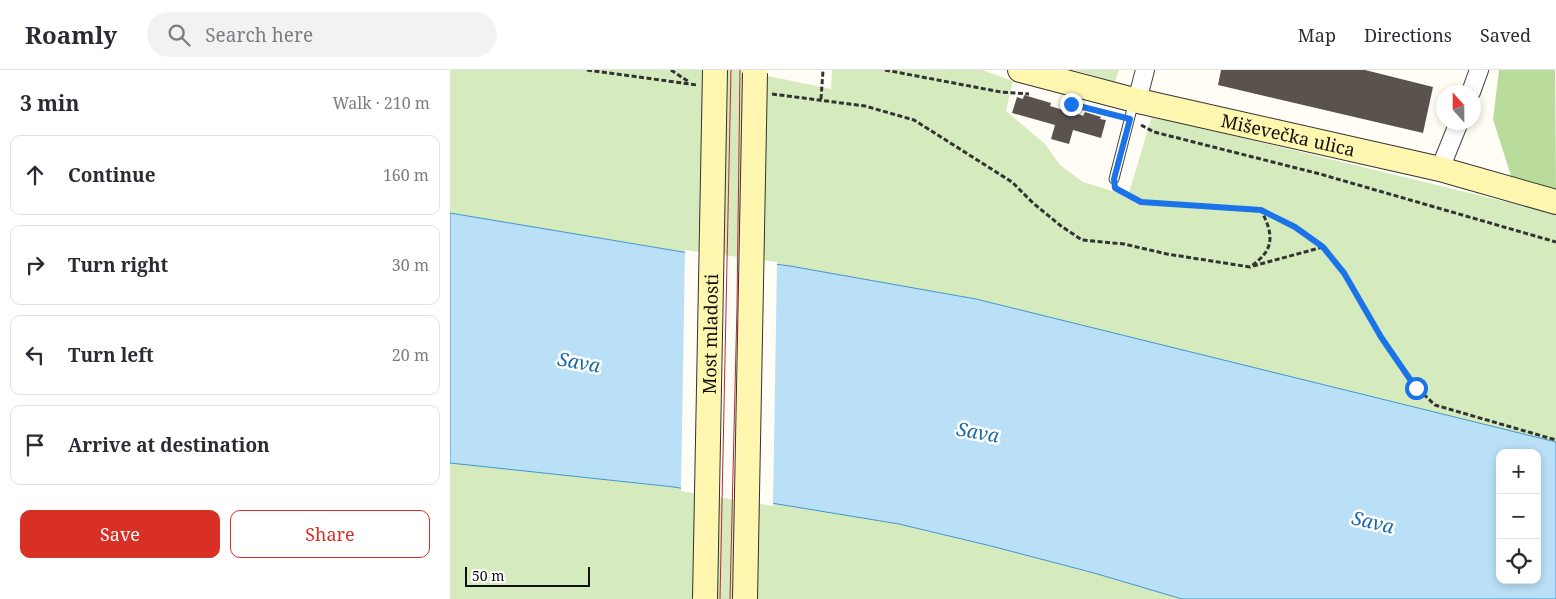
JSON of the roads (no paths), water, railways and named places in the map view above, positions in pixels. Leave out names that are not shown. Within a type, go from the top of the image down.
[{"type":"main road","name":"Miševečka ulica","points":[[1020,70],[1133,107],[1440,169],[1556,202]]},
{"type":"main road","points":[[745,599],[755,71]]},
{"type":"main road","name":"Most mladosti","points":[[705,599],[708,78]]},
{"type":"street","points":[[1133,107],[1145,70]]},
{"type":"street","points":[[1474,85],[1479,70]]},
{"type":"street","points":[[1440,169],[1456,130]]},
{"type":"lane","points":[[1114,179],[1133,107]]},
{"type":"water","name":"Sava","points":[[450,213],[683,252],[790,266],[976,299],[1556,442],[1556,599],[1182,599],[1094,573],[899,524],[674,487],[450,463]]},
{"type":"tram line","points":[[720,599],[731,70]]},
{"type":"tram line","points":[[730,599],[740,70]]}]
